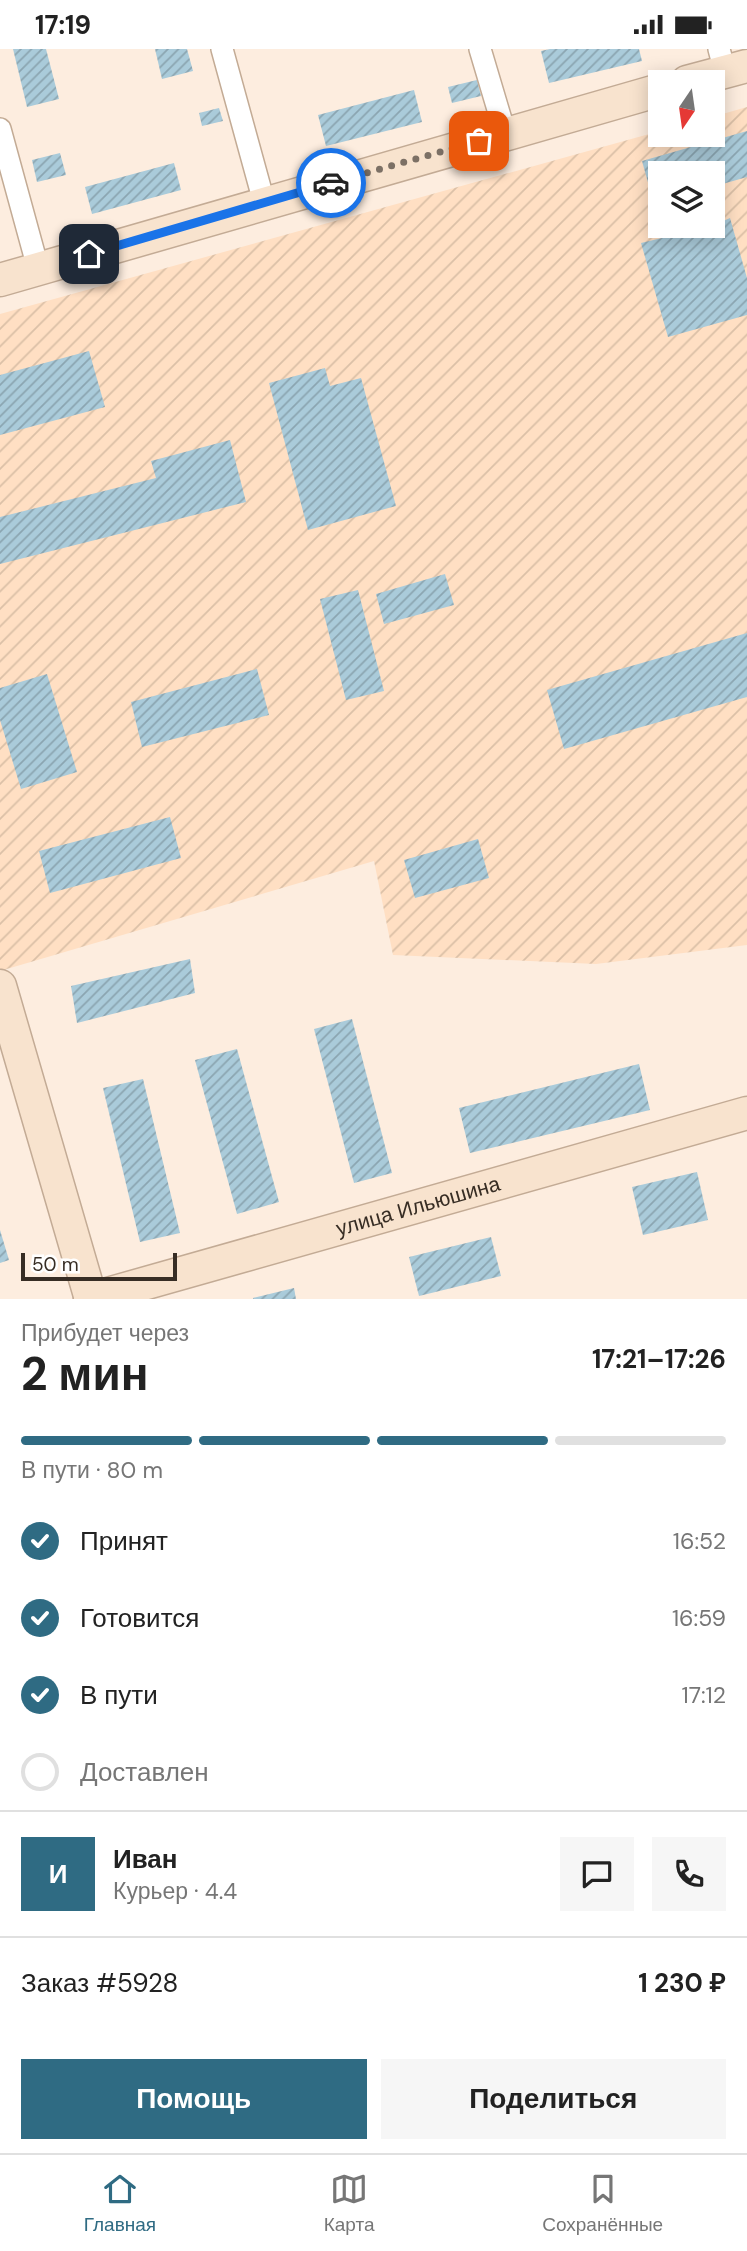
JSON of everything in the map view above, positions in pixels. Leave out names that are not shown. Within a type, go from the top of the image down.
[{"type":"street","points":[[222,49],[264,202]]},
{"type":"street","points":[[480,49],[505,133]]},
{"type":"street","points":[[713,70],[730,62]]},
{"type":"street","points":[[0,280],[648,93]]},
{"type":"street","points":[[0,129],[38,268]]},
{"type":"street","points":[[0,986],[90,1299]]},
{"type":"street","name":"улица Ильюшина","points":[[90,1299],[747,1114]]},
{"type":"shaded area","points":[[747,107],[747,945],[596,964],[393,955],[374,861],[0,971],[0,314],[648,134],[648,147],[725,147],[725,113]]},
{"type":"building","points":[[13,49],[46,49],[59,99],[27,107]]},
{"type":"building","points":[[155,49],[187,49],[193,71],[162,79]]},
{"type":"building","points":[[639,49],[642,61],[549,83],[541,51]]},
{"type":"building","points":[[477,80],[481,96],[452,103],[448,87]]},
{"type":"building","points":[[414,90],[422,122],[326,146],[318,115]]},
{"type":"building","points":[[219,108],[223,121],[202,126],[199,113]]},
{"type":"building","points":[[747,131],[747,177],[725,183],[725,161],[648,161],[648,182],[642,161],[691,147],[725,147],[725,137]]},
{"type":"building","points":[[60,153],[66,175],[37,182],[32,160]]},
{"type":"building","points":[[174,163],[181,190],[92,214],[85,187]]},
{"type":"building","points":[[730,218],[747,278],[747,315],[668,337],[641,243],[662,238],[725,238],[725,220]]},
{"type":"building","points":[[89,351],[105,407],[0,435],[0,375]]},
{"type":"building","points":[[325,368],[330,386],[361,378],[396,506],[308,530],[269,383]]},
{"type":"building","points":[[230,440],[246,502],[0,564],[0,517],[156,478],[151,461]]},
{"type":"building","points":[[445,574],[454,605],[384,624],[376,594]]},
{"type":"building","points":[[358,590],[384,691],[346,700],[320,599]]},
{"type":"building","points":[[747,633],[747,697],[564,749],[547,690]]},
{"type":"building","points":[[257,669],[269,715],[142,747],[131,702]]},
{"type":"building","points":[[47,674],[77,772],[21,789],[0,720],[0,688]]},
{"type":"building","points":[[170,817],[181,858],[50,893],[39,851]]},
{"type":"building","points":[[478,839],[489,878],[415,898],[404,860]]},
{"type":"building","points":[[190,959],[195,993],[77,1023],[71,986]]},
{"type":"building","points":[[352,1019],[392,1173],[354,1183],[314,1029]]},
{"type":"building","points":[[237,1049],[279,1202],[237,1214],[195,1060]]},
{"type":"building","points":[[639,1064],[650,1110],[470,1153],[459,1108]]},
{"type":"building","points":[[143,1079],[180,1233],[140,1242],[103,1088]]},
{"type":"building","points":[[697,1172],[708,1220],[643,1235],[632,1187]]},
{"type":"building","points":[[0,1230],[9,1260],[0,1263]]},
{"type":"building","points":[[491,1237],[501,1276],[419,1296],[409,1257]]},
{"type":"building","points":[[294,1288],[296,1299],[253,1299],[253,1298]]},
{"type":"way so far","points":[[331,183],[479,141]]},
{"type":"route","points":[[89,254],[331,183]]}]
